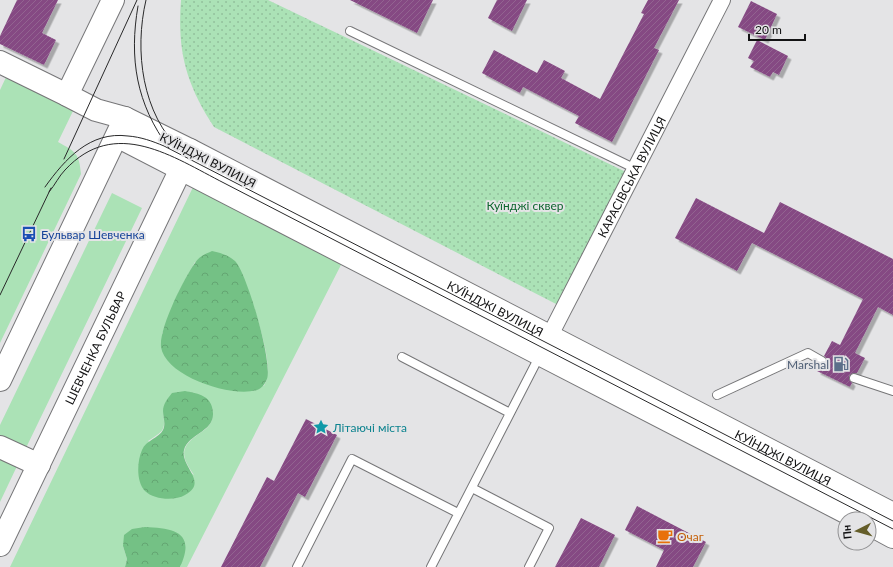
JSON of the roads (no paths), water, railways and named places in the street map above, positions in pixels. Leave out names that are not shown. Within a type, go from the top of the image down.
[{"type":"main road","points":[[67,95],[113,0]]},
{"type":"main road","name":"КУЇНДЖІ ВУЛИЦЯ","points":[[0,62],[96,110],[121,127],[545,345],[893,514]]},
{"type":"main road","points":[[0,380],[121,127]]},
{"type":"main road","name":"ШЕВЧЕНКА БУЛЬВАР","points":[[0,545],[186,160]]},
{"type":"main road","name":"КУЇНДЖІ ВУЛИЦЯ","points":[[545,345],[844,511]]},
{"type":"main road","points":[[0,447],[39,466]]},
{"type":"main road","points":[[877,528],[893,537]]},
{"type":"street","name":"КАРАСІВСЬКА ВУЛИЦЯ","points":[[545,345],[722,0]]},
{"type":"lane","points":[[350,32],[636,169]]},
{"type":"lane","points":[[431,567],[545,345]]},
{"type":"lane","points":[[717,395],[808,353],[822,361]]},
{"type":"lane","points":[[402,357],[510,413]]},
{"type":"lane","points":[[854,378],[893,391]]},
{"type":"lane","points":[[297,567],[352,459],[458,513]]},
{"type":"lane","points":[[472,488],[549,528],[529,567]]},
{"type":"tram line","points":[[64,159],[137,0]]},
{"type":"tram line","points":[[146,0],[142,20],[141,40],[144,81],[157,119],[168,136],[181,151]]},
{"type":"tram line","points":[[138,6],[134,44],[138,80],[142,97],[149,115],[169,148]]},
{"type":"tram line","points":[[45,187],[70,157],[90,143],[102,138],[114,136],[133,137],[160,144],[893,521]]},
{"type":"tram line","points":[[49,192],[65,170],[84,154],[104,146],[124,144],[144,146],[164,153],[185,162],[893,529]]},
{"type":"tram line","points":[[0,295],[51,188]]},
{"type":"place","name":"Бульвар Шевченка","points":[[29,234]]},
{"type":"place","name":"Marshal","points":[[841,364]]},
{"type":"place","name":"Літаючі міста","points":[[321,427]]},
{"type":"place","name":"Очаг","points":[[665,536]]},
{"type":"park label","name":"Куїнджі сквер","points":[[525,205]]}]
